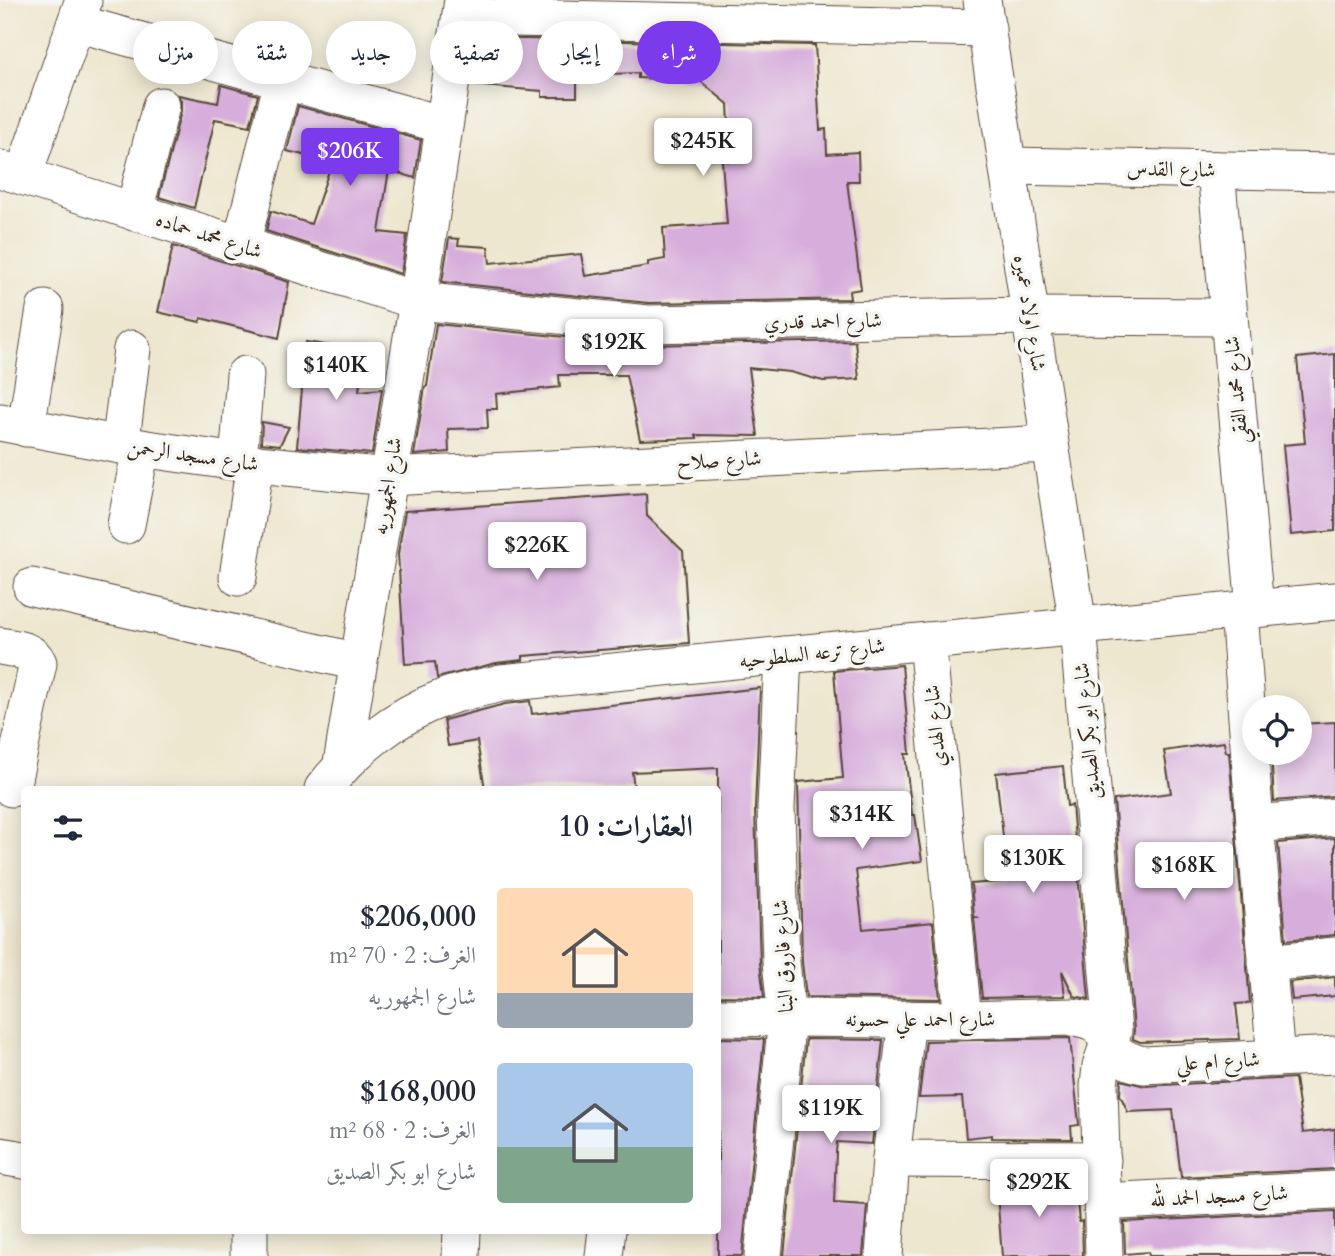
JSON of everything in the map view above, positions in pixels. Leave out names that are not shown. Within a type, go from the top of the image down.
[{"type":"street","points":[[462,9],[984,14]]},
{"type":"street","name":"شارع الجمهوريه","points":[[332,777],[358,662],[418,301],[462,9]]},
{"type":"street","points":[[11,173],[80,12],[232,64]]},
{"type":"street","name":"شارع اولاد عميره","points":[[984,14],[1078,626]]},
{"type":"street","points":[[241,245],[282,84]]},
{"type":"street","points":[[294,84],[444,125]]},
{"type":"street","points":[[134,212],[161,106]]},
{"type":"street","name":"شارع القدس","points":[[1008,166],[1335,173]]},
{"type":"street","name":"شارع محمد الفقي","points":[[1216,170],[1229,317],[1247,610]]},
{"type":"street","name":"شارع محمد حماده","points":[[11,173],[418,301]]},
{"type":"street","name":"شارع احمد قدري","points":[[418,301],[648,324],[1031,316],[1229,317]]},
{"type":"street","points":[[13,425],[45,309]]},
{"type":"street","points":[[126,525],[134,447],[122,432],[132,349]]},
{"type":"street","points":[[238,577],[246,463],[245,375]]},
{"type":"street","name":"شارع مسجد الرحمن","points":[[13,425],[134,447],[246,463],[388,477]]},
{"type":"street","name":"شارع صلاح","points":[[388,477],[1050,444]]},
{"type":"street","points":[[32,587],[358,662]]},
{"type":"street","name":"شارع ترعه السلطوحيه","points":[[332,777],[389,726],[443,698],[501,684],[1335,601]]},
{"type":"street","points":[[1247,610],[1255,824],[1276,1058]]},
{"type":"street","name":"شارع ابو بكر الصديق","points":[[1078,626],[1113,1031],[1101,1066],[1099,1086],[1104,1256]]},
{"type":"street","name":"شارع الهدي","points":[[927,641],[963,1020]]},
{"type":"street","points":[[0,646],[27,651],[38,663],[12,788]]},
{"type":"street","name":"شارع فاروق البنا","points":[[763,1256],[787,1018],[781,962],[776,808],[783,656]]},
{"type":"street","points":[[1255,824],[1335,817]]},
{"type":"street","points":[[1267,963],[1335,956]]},
{"type":"street","name":"شارع احمد علي حسونه","points":[[721,1017],[1084,1019],[1105,1032],[1110,1044]]},
{"type":"street","points":[[884,1256],[891,1159],[907,1019]]},
{"type":"street","name":"شارع ام علي","points":[[1110,1044],[1119,1055],[1130,1062],[1144,1065],[1335,1055]]},
{"type":"street","points":[[0,1156],[21,1160]]},
{"type":"street","points":[[891,1159],[1102,1160]]},
{"type":"street","name":"شارع مسجد الحمد لله","points":[[1102,1202],[1335,1190]]},
{"type":"street","points":[[249,1234],[249,1256]]},
{"type":"street","points":[[460,1256],[462,1234]]},
{"type":"street","points":[[604,1256],[607,1234]]},
{"type":"building","points":[[523,39],[537,39],[537,84],[577,84],[577,97],[542,97],[542,91],[472,85],[523,84]]},
{"type":"building","points":[[623,41],[637,41],[637,73],[623,73]]},
{"type":"building","points":[[721,43],[815,45],[820,130],[826,129],[827,154],[858,152],[859,181],[847,181],[861,289],[849,291],[850,299],[649,303],[442,282],[449,238],[459,239],[458,245],[488,247],[490,263],[581,254],[585,276],[648,266],[648,262],[665,259],[663,228],[727,224],[722,161],[731,161],[728,104],[704,84],[721,84]]},
{"type":"building","points":[[221,85],[258,95],[250,126],[215,119],[194,208],[159,197],[181,111],[178,95],[218,103]]},
{"type":"building","points":[[298,106],[421,140],[415,178],[389,170],[379,232],[407,235],[401,274],[266,231],[271,211],[311,224],[332,162],[287,151]]},
{"type":"building","points":[[173,246],[289,282],[279,338],[201,318],[200,322],[158,312]]},
{"type":"building","points":[[436,324],[646,345],[855,341],[859,379],[823,381],[790,372],[749,368],[758,436],[696,435],[697,438],[640,440],[626,375],[559,375],[560,387],[496,394],[497,409],[487,409],[488,428],[448,429],[449,452],[414,455]]},
{"type":"building","points":[[306,342],[364,351],[359,391],[382,389],[372,454],[297,447]]},
{"type":"building","points":[[1335,354],[1335,531],[1291,535],[1283,445],[1305,443],[1297,358]]},
{"type":"building","points":[[262,422],[289,427],[280,445],[261,443]]},
{"type":"building","points":[[646,494],[647,516],[683,551],[689,643],[523,656],[523,660],[496,663],[437,678],[435,662],[405,664],[398,554],[405,511]]},
{"type":"building","points":[[902,665],[910,754],[905,754],[912,815],[915,815],[922,861],[856,870],[863,929],[933,922],[940,999],[806,997],[802,961],[798,782],[843,778],[834,671]]},
{"type":"building","points":[[760,688],[755,809],[760,963],[764,997],[721,996],[721,786],[718,786],[718,768],[632,772],[634,786],[484,786],[477,741],[448,746],[444,720],[505,704],[530,701],[532,714]]},
{"type":"building","points":[[1335,722],[1335,796],[1274,801],[1272,765],[1312,765],[1312,723]]},
{"type":"building","points":[[1224,742],[1226,752],[1229,752],[1250,1003],[1236,1004],[1240,1039],[1140,1042],[1133,1039],[1114,800],[1171,793],[1164,751]]},
{"type":"building","points":[[1063,766],[1067,806],[1072,805],[1089,999],[1074,996],[1062,971],[1065,996],[982,998],[974,918],[977,918],[974,916],[971,884],[1008,881],[996,773]]},
{"type":"building","points":[[1335,838],[1335,935],[1286,940],[1278,843]]},
{"type":"building","points":[[1335,977],[1335,996],[1292,1000],[1290,982]]},
{"type":"building","points":[[721,1038],[764,1039],[742,1256],[718,1256],[718,1234],[721,1234]]},
{"type":"building","points":[[1070,1038],[1079,1125],[1071,1126],[1072,1139],[992,1138],[992,1135],[966,1138],[962,1097],[919,1098],[926,1041]]},
{"type":"building","points":[[806,1039],[883,1040],[872,1144],[837,1142],[836,1152],[834,1203],[867,1205],[863,1256],[784,1256]]},
{"type":"building","points":[[1295,1078],[1303,1133],[1335,1129],[1335,1169],[1181,1177],[1173,1110],[1128,1112],[1120,1095],[1121,1080],[1145,1086]]},
{"type":"building","points":[[996,1180],[1075,1181],[1079,1222],[1082,1221],[1083,1256],[1002,1256]]},
{"type":"building","points":[[1335,1211],[1335,1256],[1149,1256],[1148,1252],[1125,1254],[1124,1222]]}]
